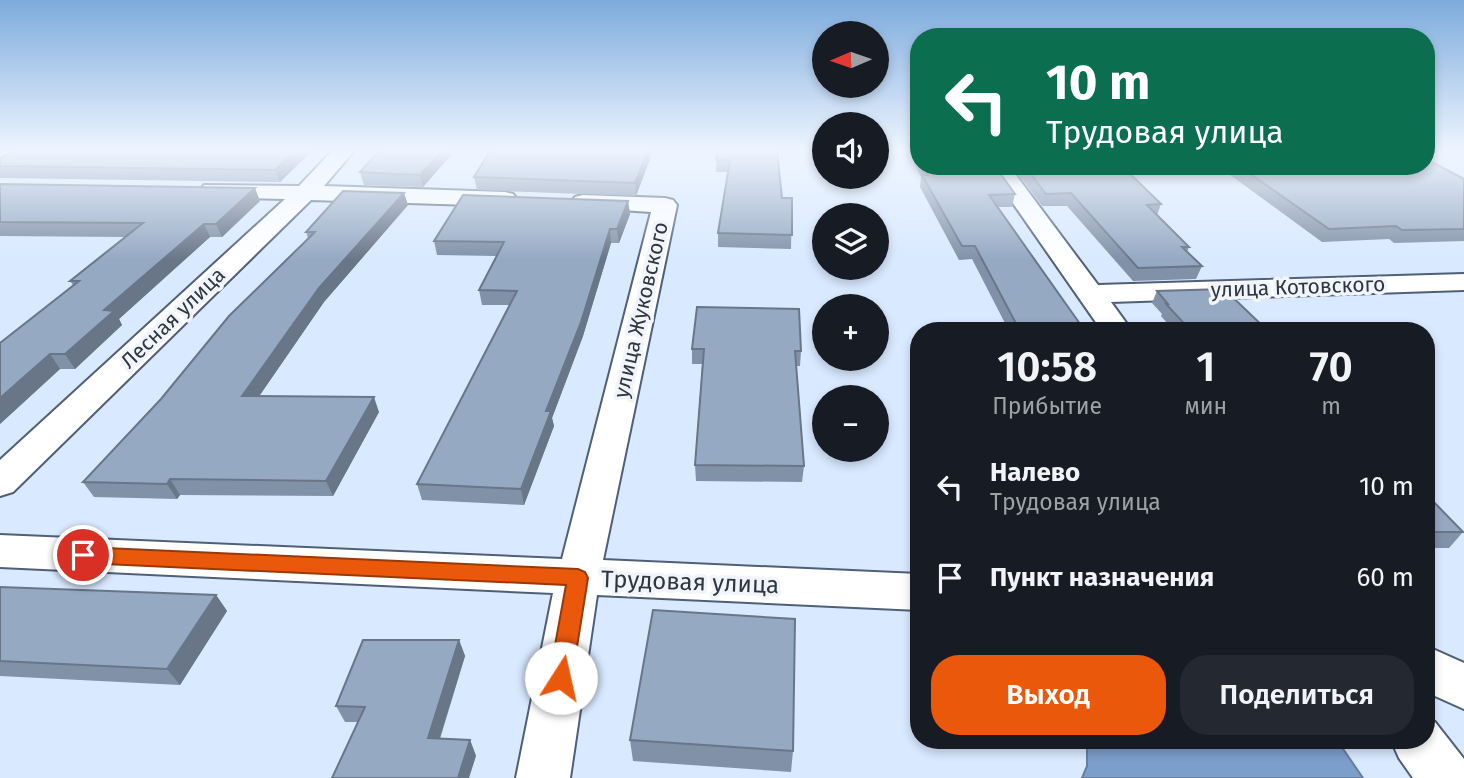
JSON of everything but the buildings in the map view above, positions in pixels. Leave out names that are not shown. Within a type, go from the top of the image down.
[{"type":"street","name":"Лесная улица","points":[[0,482],[310,187]]},
{"type":"street","points":[[1013,187],[1111,322]]},
{"type":"street","name":"улица Жуковского","points":[[195,190],[665,205],[578,578],[543,778]]},
{"type":"street","name":"улица Котовского","points":[[1091,294],[1464,282]]},
{"type":"street","name":"Трудовая улица","points":[[0,551],[910,592]]},
{"type":"street","points":[[1435,672],[1464,687]]},
{"type":"street","points":[[1424,749],[1446,778]]},
{"type":"water","points":[[1087,749],[1343,749],[1363,778],[1082,778],[1087,766]]},
{"type":"route","points":[[83,555],[578,578],[561,678]]}]
